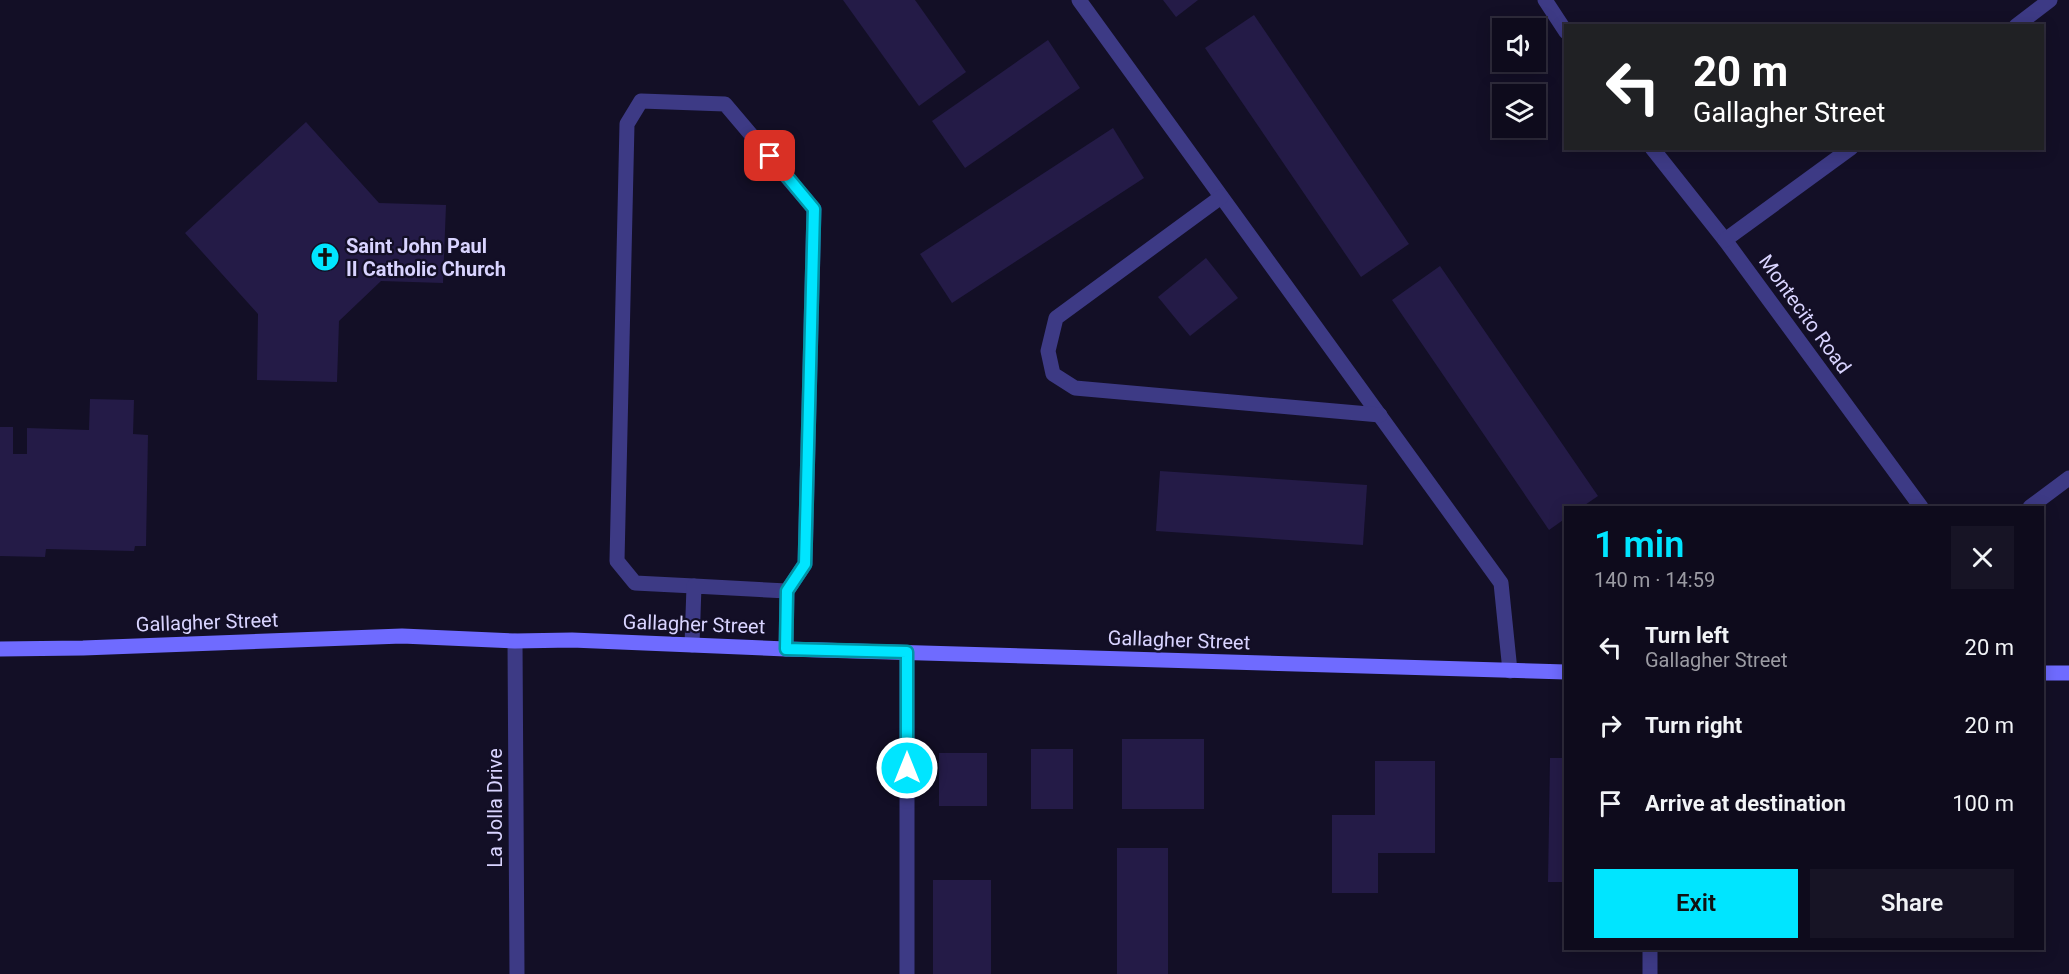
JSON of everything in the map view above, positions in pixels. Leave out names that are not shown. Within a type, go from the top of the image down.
[{"type":"street","points":[[1079,0],[1501,583],[1509,671]]},
{"type":"street","points":[[1545,0],[1564,29]]},
{"type":"street","points":[[2019,24],[2049,0]]},
{"type":"street","points":[[786,649],[787,591],[805,564],[814,209],[725,104],[641,101],[627,124],[617,561],[634,583],[787,591]]},
{"type":"street","name":"Montecito Road","points":[[1654,150],[1725,240],[1921,506]]},
{"type":"street","points":[[1725,240],[1848,150]]},
{"type":"street","points":[[1221,197],[1056,318],[1048,351],[1053,374],[1075,388],[1380,415]]},
{"type":"street","points":[[2031,506],[2069,478]]},
{"type":"street","points":[[692,645],[694,586]]},
{"type":"street","name":"Gallagher Street","points":[[0,649],[402,636],[1564,672]]},
{"type":"street","name":"La Jolla Drive","points":[[515,641],[517,974]]},
{"type":"street","points":[[907,652],[908,974]]},
{"type":"street","points":[[2044,673],[2069,673]]},
{"type":"street","points":[[1650,950],[1650,974]]},
{"type":"building","points":[[843,0],[915,0],[966,72],[919,106]]},
{"type":"building","points":[[1163,0],[1198,0],[1176,17]]},
{"type":"building","points":[[1254,15],[1409,244],[1361,277],[1205,48]]},
{"type":"building","points":[[1048,40],[1080,88],[965,168],[932,121]]},
{"type":"building","name":"Saint John Paul II Catholic Church","points":[[306,122],[379,203],[446,205],[443,283],[381,281],[339,321],[337,382],[257,380],[258,314],[185,233]]},
{"type":"building","points":[[1113,128],[1144,178],[952,303],[920,254]]},
{"type":"building","points":[[1206,258],[1238,298],[1190,336],[1158,297]]},
{"type":"building","points":[[1440,266],[1598,496],[1583,506],[1564,506],[1564,519],[1549,530],[1392,300]]},
{"type":"building","points":[[90,399],[134,400],[133,434],[148,435],[146,546],[135,546],[134,551],[46,549],[45,557],[0,556],[0,427],[13,427],[13,454],[27,454],[27,428],[89,430]]},
{"type":"building","points":[[1160,471],[1367,485],[1363,545],[1156,531]]},
{"type":"building","points":[[1122,739],[1204,739],[1204,809],[1122,809]]},
{"type":"building","points":[[1031,749],[1073,749],[1073,809],[1031,809]]},
{"type":"building","points":[[939,753],[987,753],[987,806],[939,806]]},
{"type":"building","points":[[1550,758],[1564,758],[1564,882],[1548,882]]},
{"type":"building","points":[[1375,761],[1435,761],[1435,853],[1378,853],[1378,893],[1332,893],[1332,815],[1375,815]]},
{"type":"building","points":[[1117,848],[1168,848],[1168,974],[1117,974]]},
{"type":"building","points":[[933,880],[991,880],[991,974],[933,974]]},
{"type":"place","name":"Saint John Paul II Catholic Church","points":[[325,257]]},
{"type":"route","points":[[770,156],[814,209],[805,564],[787,591],[786,649],[907,652],[907,768]]}]
